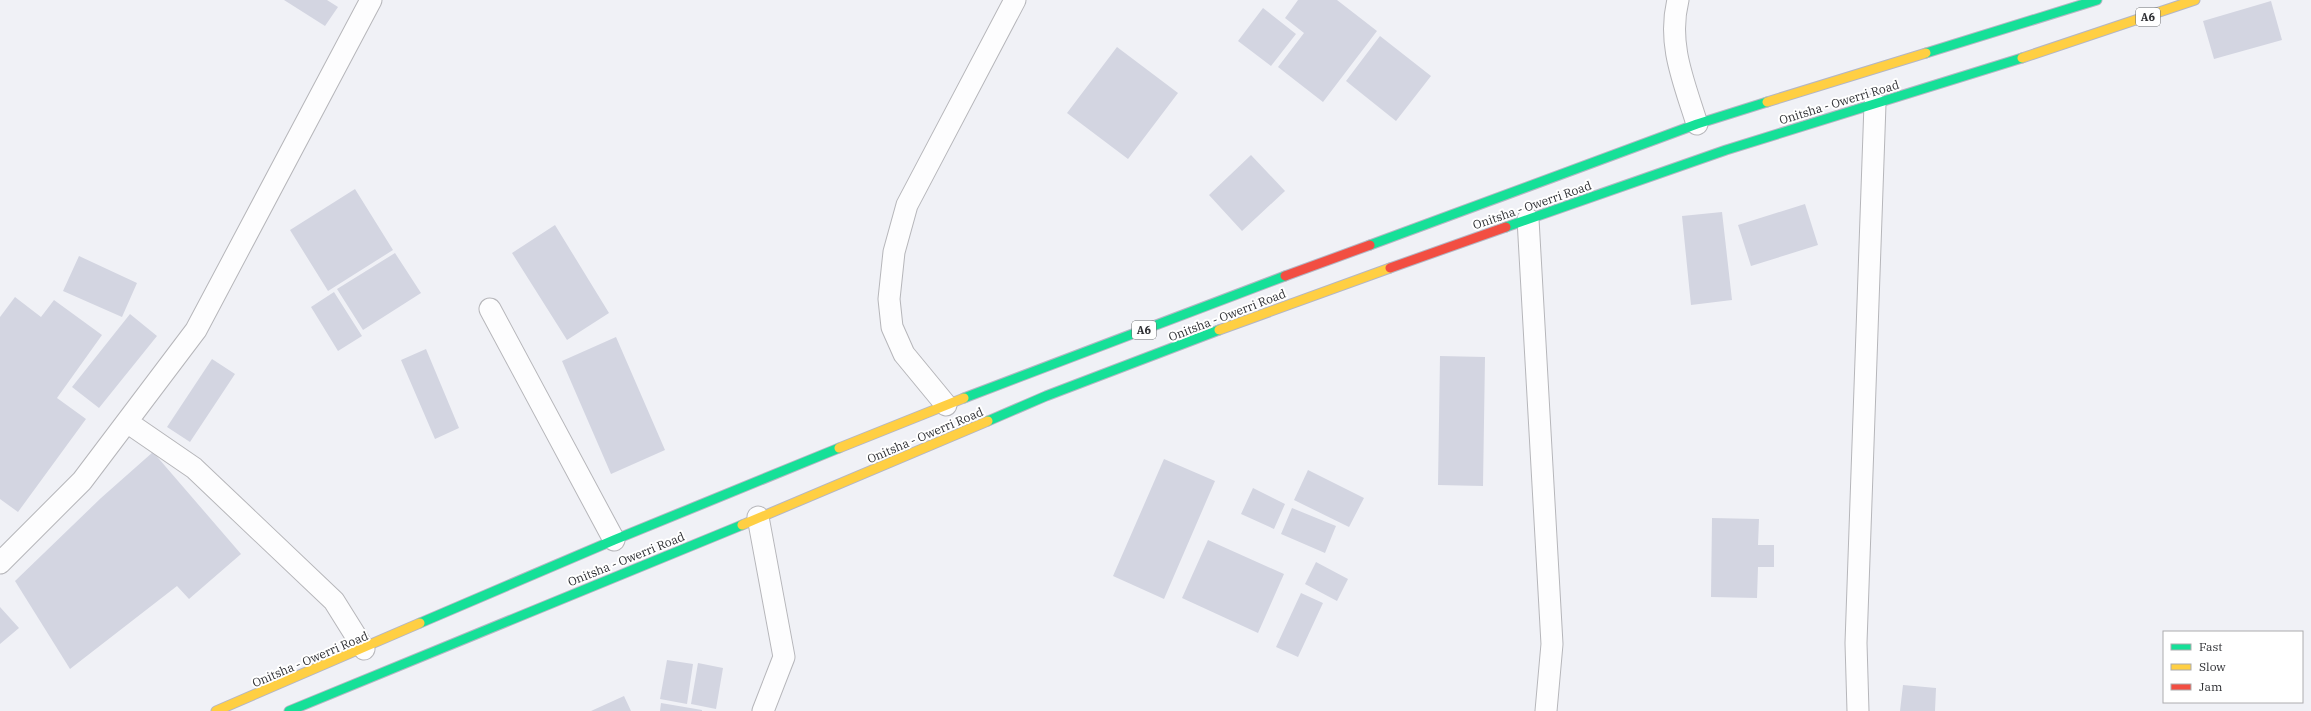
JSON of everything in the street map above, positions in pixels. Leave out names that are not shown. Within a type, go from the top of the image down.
[{"type":"highway","name":"Onitsha - Owerri Road","points":[[216,711],[364,649],[614,540],[946,405],[1309,267],[1697,124],[2097,0]]},
{"type":"highway","name":"Onitsha - Owerri Road","points":[[289,711],[1046,396],[1302,299],[1726,150],[2101,33],[2195,0]]},
{"type":"street","points":[[0,564],[82,481],[196,330],[371,0]]},
{"type":"street","points":[[946,405],[904,354],[892,327],[888,299],[894,252],[907,204],[1015,0]]},
{"type":"street","points":[[1678,0],[1674,18],[1675,56],[1697,124]]},
{"type":"street","points":[[1858,711],[1856,643],[1875,104]]},
{"type":"street","points":[[1528,219],[1552,644],[1546,711]]},
{"type":"street","points":[[490,309],[614,540]]},
{"type":"street","points":[[127,422],[194,468],[334,601],[364,649]]},
{"type":"street","points":[[758,517],[784,658],[763,711]]},
{"type":"building","points":[[284,0],[327,0],[338,7],[325,26]]},
{"type":"building","points":[[1298,0],[1337,0],[1377,31],[1323,102],[1278,67],[1304,33],[1285,18]]},
{"type":"building","points":[[2271,1],[2282,40],[2214,59],[2203,21]]},
{"type":"building","points":[[1263,8],[1296,34],[1271,66],[1238,41]]},
{"type":"building","points":[[1380,36],[1431,76],[1396,121],[1346,81]]},
{"type":"building","points":[[1117,47],[1178,93],[1128,159],[1067,113]]},
{"type":"building","points":[[1251,155],[1285,191],[1242,231],[1209,195]]},
{"type":"building","points":[[355,189],[393,250],[328,291],[290,230]]},
{"type":"building","points":[[1805,204],[1818,245],[1751,266],[1738,225]]},
{"type":"building","points":[[1722,212],[1732,300],[1691,305],[1682,216]]},
{"type":"building","points":[[555,225],[609,313],[567,340],[512,253]]},
{"type":"building","points":[[395,253],[421,293],[363,330],[337,289]]},
{"type":"building","points":[[79,256],[137,283],[122,317],[63,291]]},
{"type":"building","points":[[334,292],[362,336],[338,351],[311,307]]},
{"type":"building","points":[[15,297],[41,317],[54,300],[102,335],[57,398],[86,419],[18,512],[0,499],[0,317]]},
{"type":"building","points":[[130,314],[157,336],[99,408],[72,387]]},
{"type":"building","points":[[616,337],[665,450],[611,474],[562,361]]},
{"type":"building","points":[[426,349],[459,428],[435,439],[401,360]]},
{"type":"building","points":[[1440,356],[1485,357],[1483,486],[1438,485]]},
{"type":"building","points":[[212,359],[235,374],[190,442],[167,427]]},
{"type":"building","points":[[153,452],[241,554],[189,599],[177,586],[70,669],[15,581],[101,498]]},
{"type":"building","points":[[1164,459],[1215,481],[1164,599],[1113,576]]},
{"type":"building","points":[[1308,470],[1364,498],[1349,527],[1294,500]]},
{"type":"building","points":[[1253,488],[1285,504],[1274,529],[1241,514]]},
{"type":"building","points":[[1292,508],[1336,526],[1325,553],[1281,534]]},
{"type":"building","points":[[1712,518],[1759,519],[1758,545],[1774,545],[1774,567],[1758,567],[1757,598],[1711,597]]},
{"type":"building","points":[[1208,540],[1284,574],[1258,633],[1182,598]]},
{"type":"building","points":[[1316,562],[1348,579],[1337,601],[1305,584]]},
{"type":"building","points":[[1301,593],[1323,603],[1298,657],[1276,647]]},
{"type":"building","points":[[0,607],[19,628],[0,644]]},
{"type":"building","points":[[667,660],[693,664],[687,704],[660,699]]},
{"type":"building","points":[[698,663],[723,668],[716,709],[691,704]]},
{"type":"building","points":[[1903,685],[1936,688],[1935,711],[1900,711]]},
{"type":"building","points":[[624,696],[631,711],[591,711]]},
{"type":"building","points":[[661,703],[702,710],[702,711],[660,711]]},
{"type":"traffic: fast","points":[[1926,53],[2097,0]]},
{"type":"traffic: fast","points":[[1506,227],[1726,150],[2022,58]]},
{"type":"traffic: fast","points":[[1370,245],[1697,124],[1767,102]]},
{"type":"traffic: fast","points":[[964,398],[1285,276]]},
{"type":"traffic: fast","points":[[988,421],[1046,396],[1219,330]]},
{"type":"traffic: fast","points":[[420,623],[614,540],[839,448]]},
{"type":"traffic: fast","points":[[289,711],[742,525]]},
{"type":"traffic: slow","points":[[2022,58],[2195,0]]},
{"type":"traffic: slow","points":[[1767,102],[1926,53]]},
{"type":"traffic: slow","points":[[1219,330],[1390,268]]},
{"type":"traffic: slow","points":[[839,448],[964,398]]},
{"type":"traffic: slow","points":[[742,525],[988,421]]},
{"type":"traffic: slow","points":[[216,711],[420,623]]},
{"type":"traffic: jam","points":[[1390,268],[1506,227]]},
{"type":"traffic: jam","points":[[1285,276],[1370,245]]}]
